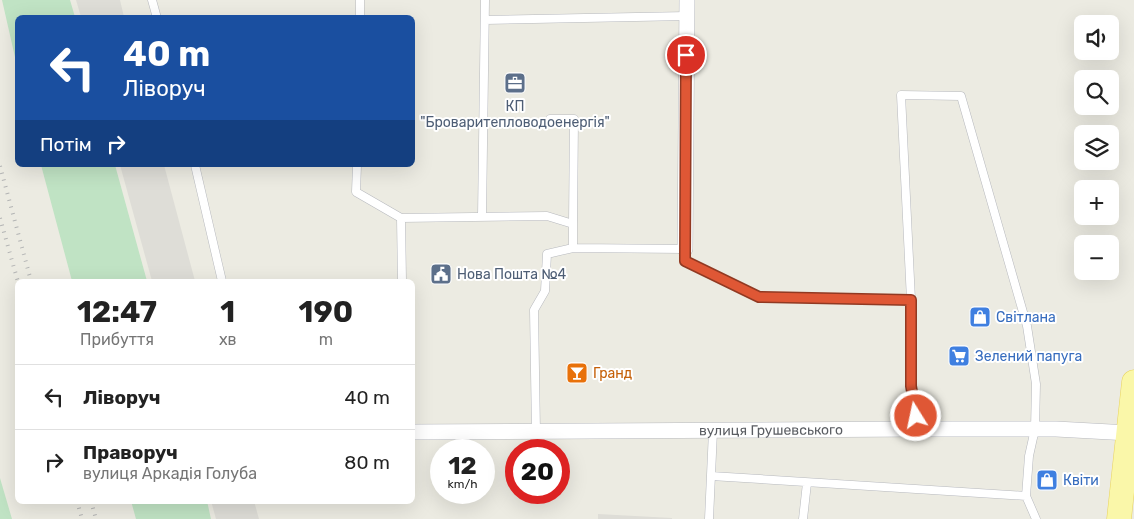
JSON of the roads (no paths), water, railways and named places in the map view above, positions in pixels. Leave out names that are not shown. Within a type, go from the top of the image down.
[{"type":"main road","points":[[1119,519],[1134,382]]},
{"type":"street","points":[[685,249],[687,0]]},
{"type":"street","name":"вулиця Грушевського","points":[[415,432],[1035,429],[1129,433]]},
{"type":"lane","points":[[152,0],[156,15]]},
{"type":"lane","points":[[360,0],[360,15]]},
{"type":"lane","points":[[482,217],[485,0]]},
{"type":"lane","points":[[485,20],[687,16]]},
{"type":"lane","points":[[916,429],[916,416],[911,386],[911,300],[901,95],[961,96],[1027,326],[1036,384],[1035,429],[1029,456],[1026,496],[1036,519]]},
{"type":"lane","points":[[550,119],[574,119],[573,248]]},
{"type":"lane","points":[[195,167],[222,279]]},
{"type":"lane","points":[[357,167],[356,192],[402,218],[548,216],[573,224]]},
{"type":"lane","points":[[402,218],[402,279]]},
{"type":"lane","points":[[536,432],[534,310],[545,291],[546,254],[573,248],[685,249],[685,261],[759,297],[911,300]]},
{"type":"lane","points":[[709,519],[712,431]]},
{"type":"lane","points":[[711,476],[1026,496]]},
{"type":"lane","points":[[803,519],[807,483]]},
{"type":"railway","points":[[0,166],[30,279]]},
{"type":"railway","points":[[0,218],[17,279]]},
{"type":"railway","points":[[78,504],[82,519]]},
{"type":"railway","points":[[92,504],[96,519]]},
{"type":"place","name":"КП \"Броваритепловодоенергія\"","points":[[515,83]]},
{"type":"place","name":"Нова Пошта №4","points":[[441,274]]},
{"type":"place","name":"Світлана","points":[[980,317]]},
{"type":"place","name":"Зелений папуга","points":[[959,356]]},
{"type":"place","name":"Гранд","points":[[577,373]]},
{"type":"place","name":"Квіти","points":[[1047,480]]}]
